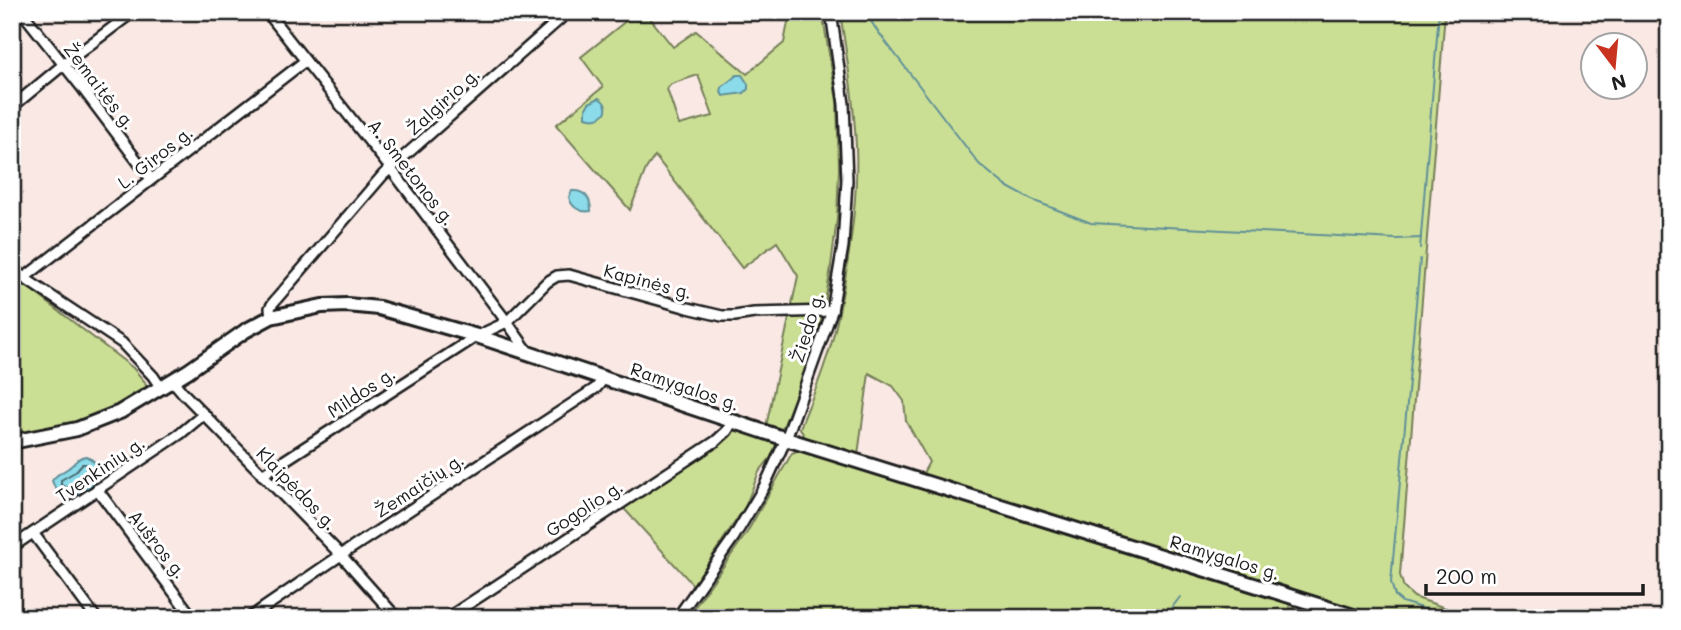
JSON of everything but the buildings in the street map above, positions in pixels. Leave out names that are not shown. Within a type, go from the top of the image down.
[{"type":"main road","name":"Ramygalos g.","points":[[12,442],[77,429],[120,412],[271,317],[322,306],[379,308],[477,336],[786,439],[1360,618]]},
{"type":"street","name":"Žemaitės g.","points":[[22,12],[151,179]]},
{"type":"street","points":[[12,107],[133,12]]},
{"type":"street","name":"A. Smetonos g.","points":[[267,12],[391,169],[529,353]]},
{"type":"street","points":[[544,12],[553,24]]},
{"type":"street","name":"Žalgirio g.","points":[[271,317],[270,308],[273,303],[383,175],[568,12]]},
{"type":"street","name":"Žiedo g.","points":[[677,618],[734,537],[764,487],[786,439],[832,311],[843,246],[847,180],[844,104],[831,12]]},
{"type":"street","name":"L. Giros g.","points":[[24,278],[305,61]]},
{"type":"street","name":"Klaipėdos g.","points":[[12,267],[24,278],[122,343],[153,376],[204,414],[341,555],[397,618]]},
{"type":"street","name":"Kapinės g.","points":[[477,336],[507,322],[547,282],[557,276],[569,275],[722,316],[832,311]]},
{"type":"street","name":"Mildos g.","points":[[262,475],[477,336]]},
{"type":"street","name":"Žemaičių g.","points":[[248,618],[596,388],[603,377]]},
{"type":"street","name":"Tvenkinių g.","points":[[12,547],[180,434],[204,414]]},
{"type":"street","name":"Gogolio g.","points":[[447,618],[716,441],[733,421]]},
{"type":"street","name":"Aušros g.","points":[[97,489],[193,618]]},
{"type":"street","points":[[33,533],[96,618]]},
{"type":"green space","points":[[637,12],[645,12],[673,47],[696,31],[747,74],[784,43],[790,12],[822,12],[837,101],[839,169],[837,218],[822,319],[807,366],[771,457],[759,472],[745,507],[693,585],[618,502],[715,438],[727,426],[764,436],[798,276],[777,242],[742,268],[655,156],[646,169],[630,210],[556,125],[603,87],[581,57]],"holes":[[[698,75],[713,116],[679,125],[667,89],[671,84]]]},
{"type":"green space","points":[[840,12],[1445,12],[1400,575],[1404,588],[1414,597],[1474,618],[1383,618],[922,475],[929,462],[906,421],[904,401],[893,386],[869,373],[858,455],[805,438],[800,428],[834,332],[845,279],[854,212],[855,129]]},
{"type":"green space","points":[[12,275],[133,368],[145,382],[147,390],[111,409],[76,422],[12,435]]},
{"type":"green space","points":[[800,450],[1288,601],[1291,609],[1294,604],[1348,618],[1324,618],[1301,612],[1294,618],[687,618],[746,534],[792,453]]},
{"type":"water","points":[[737,75],[742,75],[748,89],[744,93],[723,96],[722,87]]},
{"type":"water","points":[[599,98],[606,106],[604,114],[597,118],[586,117],[589,103]]},
{"type":"water","points":[[572,191],[586,196],[591,211],[583,211],[574,206],[569,197]]},
{"type":"water","points":[[86,456],[96,464],[98,473],[95,481],[78,493],[67,495],[58,491],[52,481],[54,478],[79,458]]},
{"type":"waterway","points":[[865,12],[979,164],[1006,186],[1032,200],[1091,223],[1396,239],[1421,238]]},
{"type":"waterway","points":[[1420,248],[1439,12]]},
{"type":"waterway","points":[[1420,259],[1391,582],[1395,596],[1402,602],[1454,618]]},
{"type":"waterway","points":[[1164,618],[1180,597]]}]
